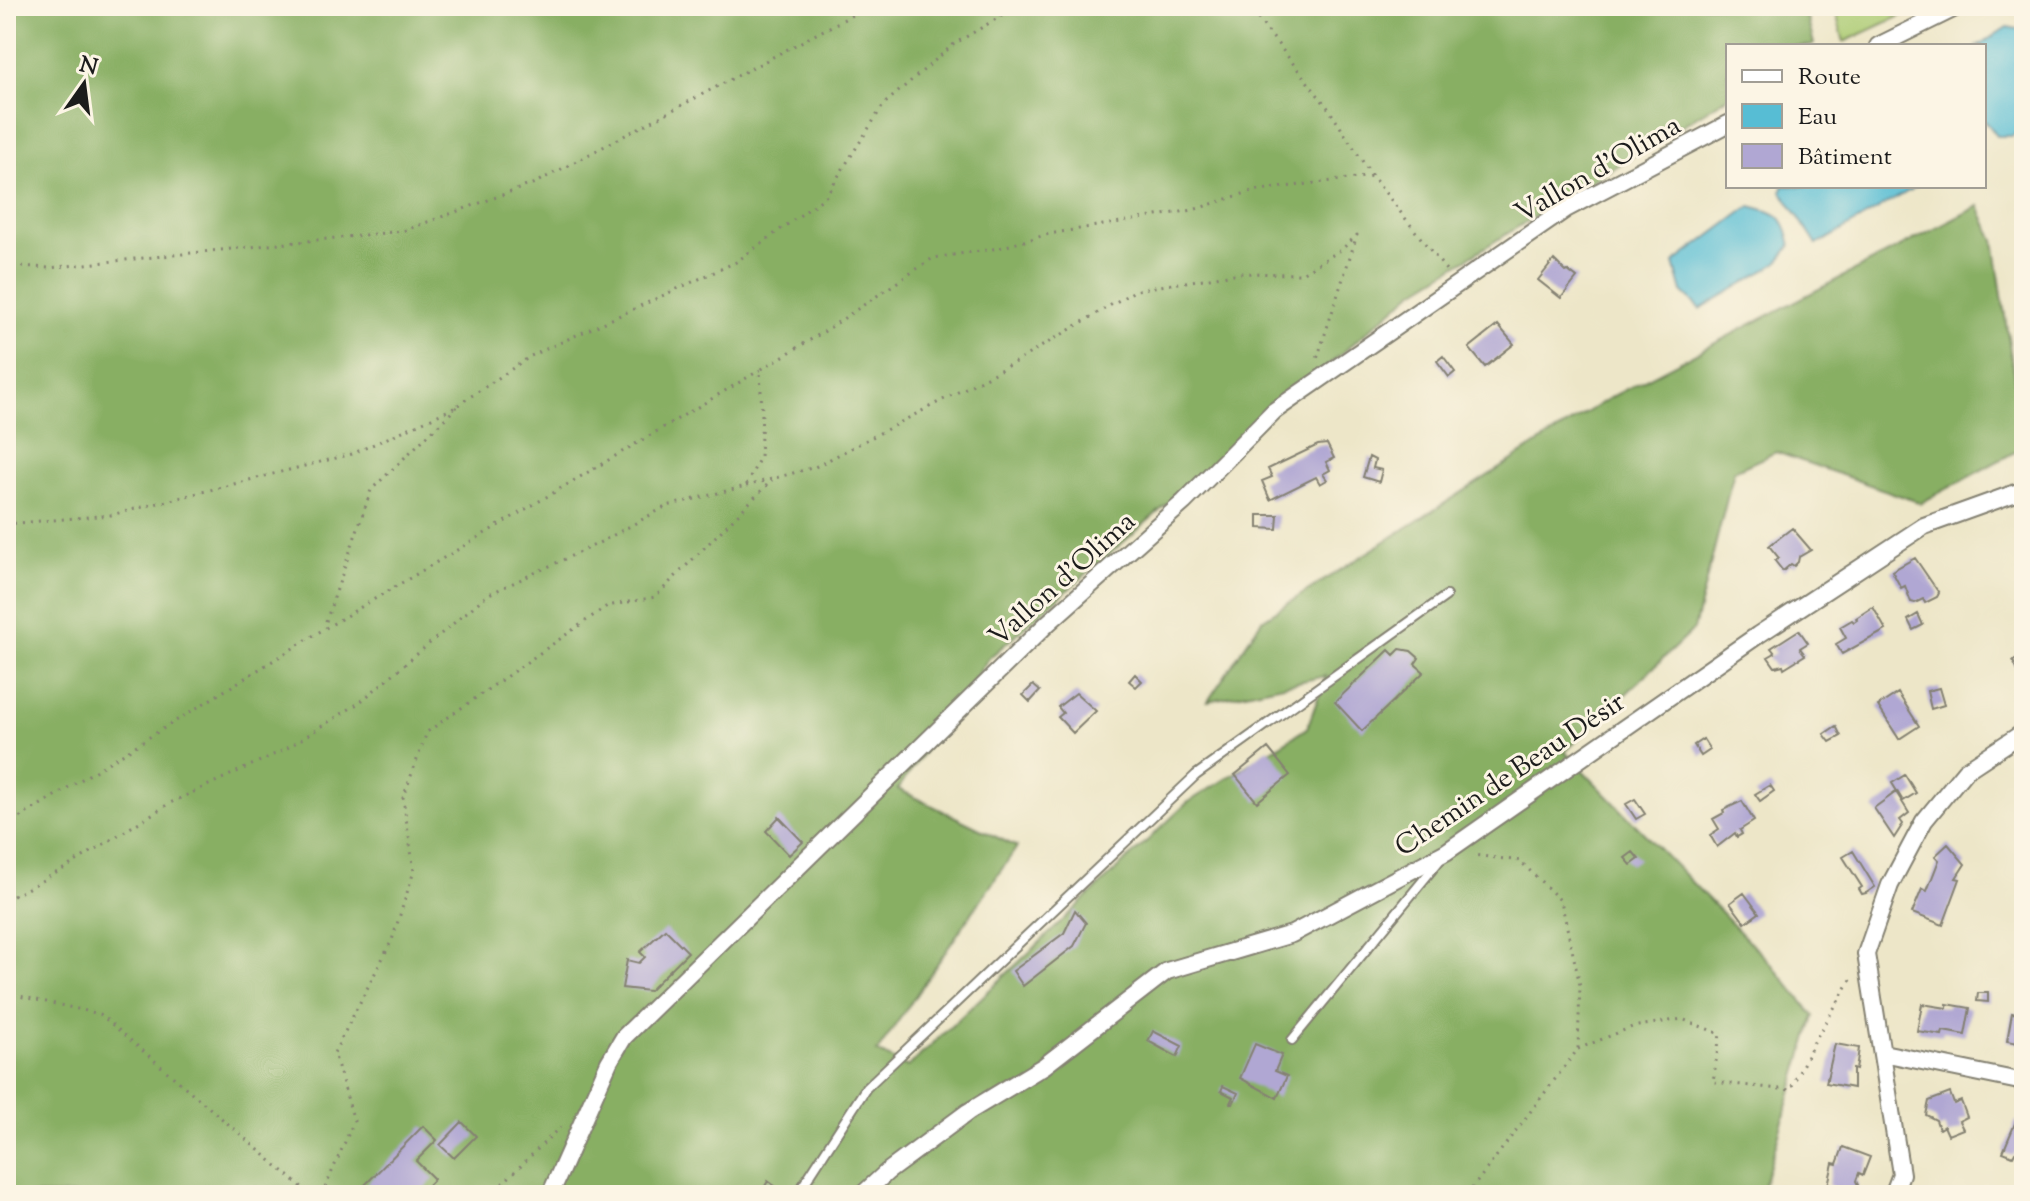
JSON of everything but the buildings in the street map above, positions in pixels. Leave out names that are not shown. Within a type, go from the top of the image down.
[{"type":"street","points":[[1882,44],[1959,6]]},
{"type":"street","name":"Vallon d'Olima","points":[[550,1195],[609,1062],[624,1037],[1048,623],[1184,502],[1274,411],[1566,209],[1726,125]]},
{"type":"street","name":"Chemin de Beau Désir","points":[[862,1195],[887,1172],[968,1112],[1044,1066],[1167,971],[1292,934],[1446,852],[1758,635],[1924,526],[2024,490]]},
{"type":"street","points":[[1893,1195],[1901,1174],[1866,954],[1890,885],[1924,821],[1965,771],[2024,732]]},
{"type":"street","points":[[1883,1053],[2024,1082]]},
{"type":"lane","points":[[797,1195],[866,1088],[1196,775],[1446,596]]},
{"type":"lane","points":[[1292,1040],[1446,852]]},
{"type":"path","points":[[6,265],[48,268],[403,231],[535,183],[869,6]]},
{"type":"path","points":[[324,629],[371,490],[458,406],[531,356],[736,262],[825,197],[884,104],[954,44],[1018,6]]},
{"type":"path","points":[[1248,6],[1328,108],[1372,176],[1458,285]]},
{"type":"path","points":[[6,826],[324,629],[825,331],[933,258],[999,248],[1049,234],[1193,210],[1252,191],[1372,176]]},
{"type":"path","points":[[6,900],[67,867],[170,803],[284,750],[359,703],[487,595],[597,544],[667,506],[815,467],[1019,360],[1136,290],[1240,273],[1300,274],[1341,250],[1357,235],[1316,361]]},
{"type":"path","points":[[746,486],[760,457],[760,370]]},
{"type":"path","points":[[6,524],[111,515],[337,458],[458,406]]},
{"type":"path","points":[[322,1195],[354,1121],[334,1053],[392,940],[414,871],[403,798],[427,732],[607,606],[655,597],[772,480]]},
{"type":"path","points":[[1446,852],[1520,861],[1561,901],[1580,985],[1578,1049]]},
{"type":"path","points":[[1467,1195],[1578,1049],[1632,1027],[1682,1019],[1720,1034],[1713,1082],[1790,1090],[1814,1042],[1866,954]]},
{"type":"path","points":[[6,993],[100,1014],[311,1195]]},
{"type":"path","points":[[491,1195],[565,1122]]},
{"type":"green space","points":[[6,6],[1804,6],[1814,44],[1726,44],[1726,98],[1413,292],[989,658],[898,789],[1017,847],[877,1052],[908,1067],[1187,803],[1307,728],[1326,676],[1208,701],[1262,620],[1611,397],[1979,206],[1994,240],[2024,447],[1921,503],[1776,452],[1734,471],[1694,629],[1565,752],[1773,966],[1814,1016],[1761,1195],[6,1195]]},
{"type":"green space","points":[[1834,6],[1922,6],[1844,42]]},
{"type":"water","points":[[2007,27],[2024,30],[2024,127],[2012,136],[1997,136],[1986,122],[1986,44],[1981,44]]},
{"type":"water","points":[[1783,188],[1914,188],[1817,245],[1782,192]]},
{"type":"water","points":[[1750,206],[1779,217],[1791,246],[1777,263],[1700,309],[1682,292],[1674,263]]}]
